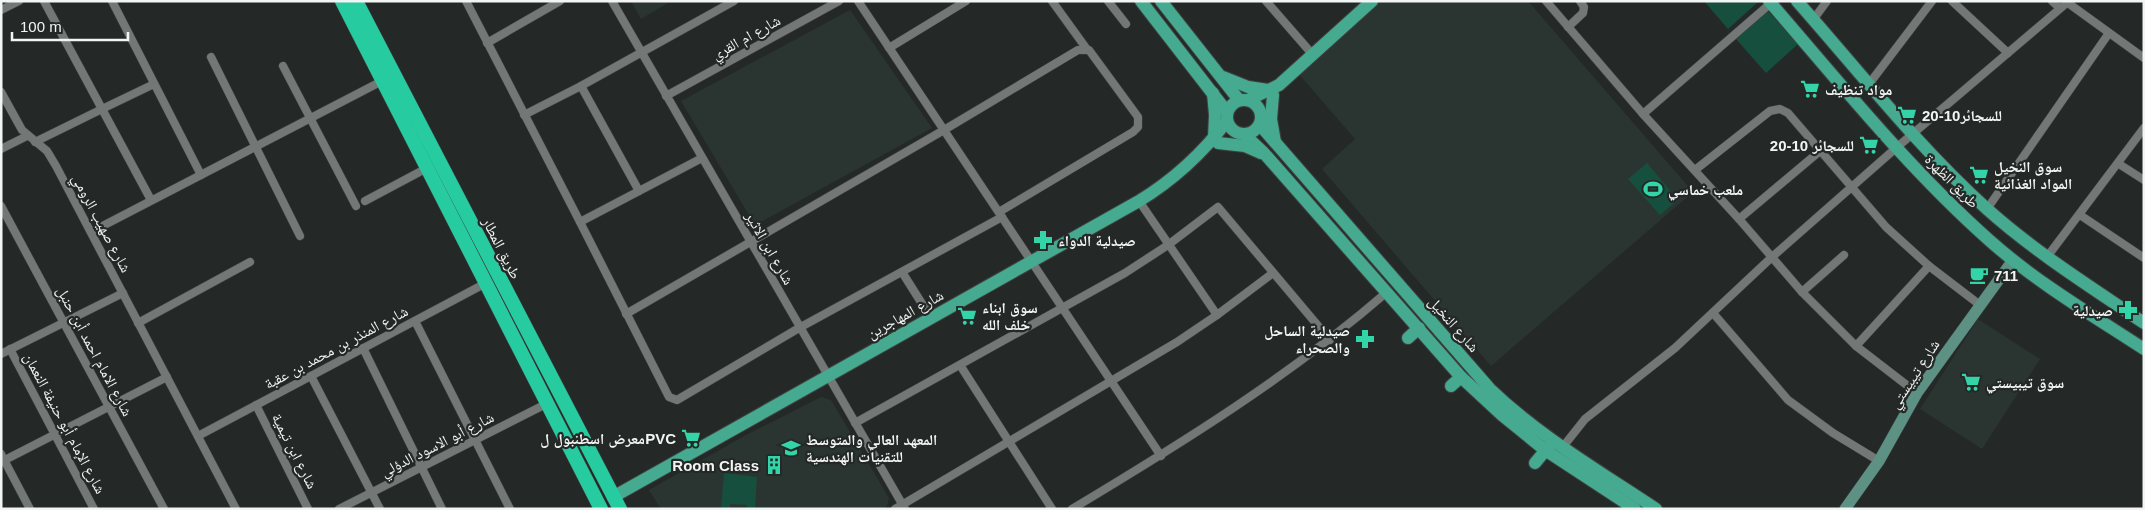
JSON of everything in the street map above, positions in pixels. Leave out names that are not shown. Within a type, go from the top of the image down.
[{"type":"highway","name":"طريق المطار","points":[[342,1],[601,509]]},
{"type":"highway","name":"طريق المطار","points":[[356,1],[616,503]]},
{"type":"main road","points":[[1141,1],[1213,93],[1241,134],[1254,132],[1274,90],[1372,1]]},
{"type":"main road","points":[[1161,1],[1220,76],[1244,100],[1257,105],[1260,120]]},
{"type":"main road","name":"طريق الظهرة","points":[[1797,1],[1912,135],[1987,209],[2047,257],[2144,323]]},
{"type":"main road","name":"طريق الظهرة","points":[[1770,2],[1896,148],[1967,219],[2013,260],[2144,349]]},
{"type":"main road","points":[[1220,76],[1238,84],[1274,90]]},
{"type":"main road","points":[[1227,116],[1230,106],[1274,90]]},
{"type":"main road","points":[[1274,90],[1272,119],[1275,143]]},
{"type":"main road","points":[[1213,93],[1215,104],[1213,143],[1245,146],[1269,159]]},
{"type":"main road","name":"شارع المهاجرين","points":[[1213,143],[1227,116]]},
{"type":"main road","name":"شارع النخيل","points":[[1260,120],[1275,143],[1480,378],[1512,410],[1553,446],[1635,509]]},
{"type":"main road","name":"شارع المهاجرين","points":[[616,503],[827,376],[1139,201],[1168,181],[1213,143],[1241,134]]},
{"type":"main road","name":"شارع النخيل","points":[[1241,134],[1269,159],[1461,377],[1502,415],[1656,509]]},
{"type":"main road","name":"شارع تيبيستي","points":[[1846,509],[1879,461],[1917,393],[2013,260]]},
{"type":"main road","points":[[1408,338],[1418,328]]},
{"type":"main road","points":[[1451,386],[1461,377]]},
{"type":"main road","points":[[1535,463],[1553,446]]},
{"type":"street","points":[[1,10],[19,1]]},
{"type":"street","points":[[44,1],[151,200]]},
{"type":"street","points":[[112,1],[201,175]]},
{"type":"street","points":[[466,1],[669,396],[676,400],[799,328],[1001,215],[1133,132],[1138,127],[1139,120],[1136,114],[1092,52],[1086,48],[1052,1]]},
{"type":"street","points":[[487,43],[560,1]]},
{"type":"street","name":"شارع ابن الاثير","points":[[612,1],[855,423],[900,507]]},
{"type":"street","points":[[524,115],[581,86],[734,1]]},
{"type":"street","name":"شارع ام القري","points":[[666,96],[840,1]]},
{"type":"street","points":[[858,1],[1160,456]]},
{"type":"street","points":[[889,48],[966,1]]},
{"type":"street","points":[[1108,1],[1126,24]]},
{"type":"street","points":[[1266,1],[1313,55]]},
{"type":"street","points":[[1546,1],[1643,114],[1739,218],[1802,292],[1856,346],[1917,393]]},
{"type":"street","points":[[1568,27],[1583,13],[1584,7],[1580,1]]},
{"type":"street","points":[[1813,20],[1827,1]]},
{"type":"street","points":[[1869,84],[1932,1]]},
{"type":"street","points":[[1952,1],[2008,53]]},
{"type":"street","points":[[2052,1],[2060,8]]},
{"type":"street","points":[[1643,114],[1770,2]]},
{"type":"street","points":[[1553,446],[1643,375],[1772,257],[1896,148],[2068,2],[2144,58]]},
{"type":"street","points":[[1987,209],[2109,33]]},
{"type":"street","points":[[626,314],[1078,50],[1086,48]]},
{"type":"street","points":[[210,57],[300,236]]},
{"type":"street","points":[[282,66],[356,206]]},
{"type":"street","points":[[91,232],[382,81]]},
{"type":"street","points":[[35,142],[154,84]]},
{"type":"street","points":[[581,86],[639,192]]},
{"type":"street","name":"شارع صهيب الرومي","points":[[1,92],[27,136],[47,152],[56,166],[198,436]]},
{"type":"street","points":[[1695,170],[1774,110],[1780,109],[1788,112],[1820,152],[1886,227],[1929,266],[1980,305]]},
{"type":"street","points":[[2047,257],[2119,164],[2144,128]]},
{"type":"street","points":[[1,149],[27,136]]},
{"type":"street","points":[[1739,218],[1820,152]]},
{"type":"street","points":[[580,222],[702,158]]},
{"type":"street","points":[[2119,164],[2144,180]]},
{"type":"street","points":[[364,201],[427,168]]},
{"type":"street","points":[[1139,201],[1217,315]]},
{"type":"street","name":"شارع الامام احمد أبن حنبل","points":[[1,206],[164,509]]},
{"type":"street","points":[[855,423],[1125,273],[1168,245],[1218,207],[1330,340]]},
{"type":"street","points":[[2080,215],[2144,258]]},
{"type":"street","points":[[1802,292],[1844,255]]},
{"type":"street","points":[[138,323],[250,262]]},
{"type":"street","points":[[1856,346],[1929,266]]},
{"type":"street","points":[[902,272],[931,318]]},
{"type":"street","points":[[900,507],[1177,342],[1273,273]]},
{"type":"street","name":"شارع المنذر بن محمد بن عقبة","points":[[198,436],[486,283]]},
{"type":"street","points":[[1072,509],[1160,456],[1268,386],[1330,340],[1387,292]]},
{"type":"street","points":[[1,354],[123,293]]},
{"type":"street","points":[[1713,313],[1788,400],[1833,433],[1879,461]]},
{"type":"street","points":[[415,321],[510,509]]},
{"type":"street","points":[[363,348],[420,468],[442,509]]},
{"type":"street","name":"شارع الإمام أبو حنيفة النعمان","points":[[10,349],[94,509]]},
{"type":"street","points":[[960,365],[1052,509]]},
{"type":"street","points":[[311,376],[380,509]]},
{"type":"street","points":[[30,509],[2,459],[55,435],[167,377]]},
{"type":"street","name":"شارع أبو الاسود الدؤلي","points":[[339,509],[548,403]]},
{"type":"street","name":"شارع ابن تيمية","points":[[256,405],[308,509]]},
{"type":"street","points":[[198,436],[236,509]]},
{"type":"shaded area","points":[[631,1],[671,1],[641,19]]},
{"type":"shaded area","points":[[1381,1],[1528,1],[1693,192],[1491,366],[1322,169],[1355,139],[1298,73]]},
{"type":"shaded area","points":[[850,10],[932,128],[755,225],[681,101]]},
{"type":"shaded area","points":[[1978,319],[2040,359],[1982,449],[1920,409]]},
{"type":"shaded area","name":"المعهد العالي والمتوسط للتقنيات الهندسية","points":[[821,397],[831,400],[889,498],[887,506],[882,509],[661,509],[649,490],[746,435]]},
{"type":"green space","points":[[1704,1],[1759,1],[1728,29]]},
{"type":"green space","points":[[1768,11],[1798,44],[1766,73],[1736,39]]},
{"type":"green space","name":"ملعب خماسي","points":[[1647,163],[1678,200],[1660,215],[1628,179]]},
{"type":"green space","points":[[724,473],[757,477],[755,509],[747,509],[747,505],[730,504],[730,509],[721,509]]},
{"type":"place","name":"مواد تنظيف","points":[[1810,89]]},
{"type":"place","name":"20-10للسجائر","points":[[1907,115]]},
{"type":"place","name":"20-10 للسجائر","points":[[1869,145]]},
{"type":"place","name":"سوق النخيل المواد الغذائية","points":[[1979,175]]},
{"type":"place","name":"ملعب خماسي","points":[[1653,189]]},
{"type":"place","name":"صيدلية الدواء","points":[[1043,240]]},
{"type":"place","name":"711","points":[[1979,275]]},
{"type":"place","name":"صيدلية","points":[[2128,310]]},
{"type":"place","name":"سوق ابناء خلف الله","points":[[967,316]]},
{"type":"place","name":"صيدلية الساحل والصحراء","points":[[1365,339]]},
{"type":"place","name":"سوق تيبيستي","points":[[1971,382]]},
{"type":"place","name":"معرض اسطنبول لPVC","points":[[691,438]]},
{"type":"place","name":"المعهد العالي والمتوسط للتقنيات الهندسية","points":[[791,448]]},
{"type":"place","name":"Room Class","points":[[774,465]]}]
